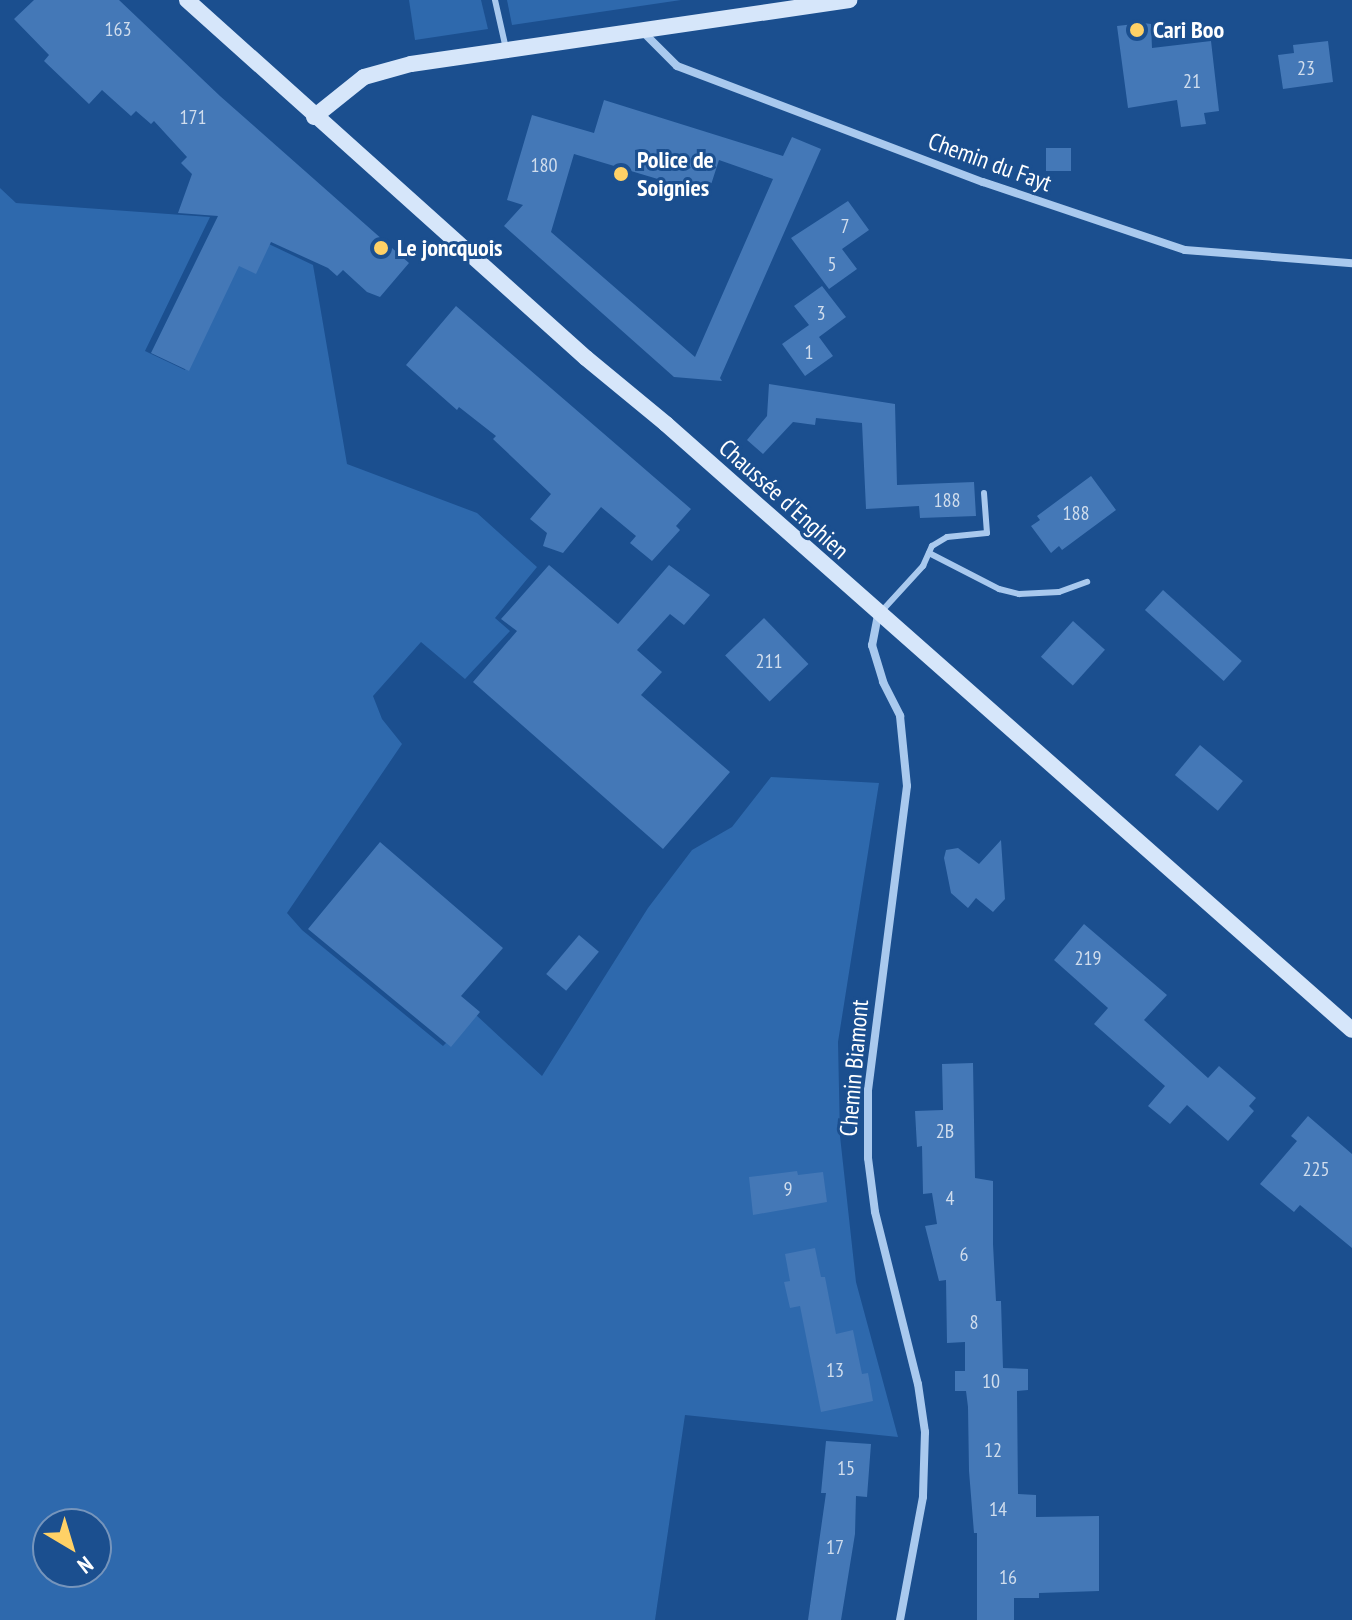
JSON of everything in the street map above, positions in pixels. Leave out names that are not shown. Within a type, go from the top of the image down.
[{"type":"main road","name":"Chaussée d'Enghien","points":[[187,0],[314,117],[1352,1030]]},
{"type":"main road","points":[[314,117],[364,77],[411,64],[640,28],[849,0]]},
{"type":"street","name":"Chemin du Fayt","points":[[640,28],[677,66],[983,182],[1185,250],[1352,263]]},
{"type":"street","name":"Chemin Biamont","points":[[878,615],[872,645],[883,682],[900,716],[907,786],[868,1090],[868,1158],[875,1212],[918,1384],[925,1432],[923,1497],[900,1620]]},
{"type":"lane","points":[[495,0],[506,49]]},
{"type":"lane","points":[[878,615],[923,566],[932,546],[947,537],[987,533],[984,493]]},
{"type":"lane","points":[[929,553],[999,589],[1019,594],[1059,592],[1087,582]]},
{"type":"shaded area","points":[[409,0],[481,0],[488,29],[415,40]]},
{"type":"shaded area","points":[[507,0],[681,0],[512,25]]},
{"type":"shaded area","points":[[0,188],[16,203],[210,217],[145,351],[185,370],[252,236],[313,265],[347,464],[477,513],[537,567],[495,618],[510,631],[465,679],[421,642],[373,696],[382,719],[402,744],[287,913],[302,930],[443,1046],[475,1014],[542,1076],[648,908],[692,850],[732,827],[771,777],[879,783],[838,1042],[840,1136],[856,1282],[898,1437],[685,1415],[655,1620],[0,1620]]},
{"type":"building","points":[[34,0],[119,0],[220,96],[409,263],[380,297],[367,292],[343,270],[337,276],[328,268],[271,242],[256,274],[239,266],[189,371],[151,353],[218,216],[178,213],[192,174],[181,163],[187,157],[154,121],[151,124],[136,111],[131,116],[102,90],[89,104],[44,61],[49,55],[14,19]]},
{"type":"building","points":[[1151,24],[1152,48],[1211,41],[1219,111],[1204,113],[1206,124],[1181,127],[1177,100],[1128,108],[1117,26]]},
{"type":"building","points":[[1328,41],[1333,82],[1283,89],[1278,55],[1294,53],[1293,45]]},
{"type":"building","points":[[604,100],[783,156],[792,137],[821,149],[720,378],[722,381],[674,377],[504,226],[523,205],[507,200],[532,115],[594,133]],"holes":[[[574,154],[708,194],[719,160],[773,179],[695,357],[551,232]]]},
{"type":"building","points":[[1046,148],[1071,148],[1071,171],[1046,171]]},
{"type":"building","points":[[848,201],[869,230],[842,249],[857,269],[829,289],[791,238]]},
{"type":"building","points":[[822,286],[846,317],[819,337],[833,356],[805,376],[782,344],[809,325],[794,306]]},
{"type":"building","points":[[456,306],[691,509],[676,526],[680,530],[652,561],[630,543],[636,536],[601,507],[563,553],[543,546],[547,533],[530,519],[551,494],[493,439],[496,436],[459,407],[457,410],[406,365]]},
{"type":"building","points":[[769,384],[895,404],[897,485],[974,482],[976,516],[920,518],[919,506],[866,509],[862,423],[816,418],[815,425],[793,422],[763,454],[747,440],[767,416]]},
{"type":"building","points":[[1091,476],[1116,510],[1062,550],[1059,546],[1051,553],[1031,526],[1040,520],[1037,516]]},
{"type":"building","points":[[549,565],[618,624],[669,565],[710,595],[684,625],[670,614],[637,650],[662,672],[641,695],[730,772],[663,849],[473,682],[517,631],[501,619]]},
{"type":"building","points":[[1163,590],[1242,661],[1224,681],[1145,610]]},
{"type":"building","points":[[764,618],[808,664],[770,702],[725,656]]},
{"type":"building","points":[[1073,621],[1105,650],[1073,685],[1041,657]]},
{"type":"building","points":[[1200,745],[1243,781],[1218,811],[1175,775]]},
{"type":"building","points":[[1001,840],[1005,899],[993,912],[976,898],[968,908],[951,893],[944,858],[946,850],[958,848],[979,864]]},
{"type":"building","points":[[380,842],[503,948],[461,996],[480,1012],[451,1047],[308,929]]},
{"type":"building","points":[[1084,924],[1167,995],[1144,1020],[1208,1078],[1219,1066],[1256,1098],[1249,1106],[1254,1111],[1228,1141],[1187,1105],[1170,1124],[1148,1106],[1165,1086],[1094,1024],[1108,1008],[1054,960]]},
{"type":"building","points":[[579,935],[599,952],[566,991],[546,974]]},
{"type":"building","points":[[973,1063],[975,1178],[993,1181],[996,1301],[1001,1301],[1003,1368],[1028,1369],[1028,1390],[1017,1391],[1018,1494],[1036,1495],[1036,1517],[1099,1516],[1099,1591],[1039,1593],[1039,1598],[1014,1598],[1014,1620],[977,1620],[977,1533],[974,1533],[969,1471],[968,1407],[966,1391],[955,1391],[955,1371],[965,1371],[965,1342],[947,1343],[946,1280],[939,1281],[925,1226],[937,1224],[932,1193],[923,1194],[922,1146],[917,1147],[915,1111],[943,1110],[942,1064]]},
{"type":"building","points":[[1308,1116],[1352,1154],[1352,1248],[1300,1205],[1294,1212],[1260,1184],[1297,1141],[1291,1136]]},
{"type":"building","points":[[797,1171],[798,1175],[823,1172],[827,1202],[753,1215],[749,1177]]},
{"type":"building","points":[[815,1248],[821,1277],[825,1277],[836,1334],[853,1330],[862,1374],[868,1373],[873,1401],[821,1412],[800,1306],[790,1308],[784,1282],[790,1281],[785,1254]]},
{"type":"building","points":[[826,1441],[871,1444],[867,1497],[856,1496],[855,1534],[841,1620],[808,1620],[826,1493],[821,1493]]},
{"type":"place","name":"Cari Boo","points":[[1137,30]]},
{"type":"place","name":"Police de Soignies","points":[[621,174]]},
{"type":"place","name":"Le joncquois","points":[[381,248]]}]
